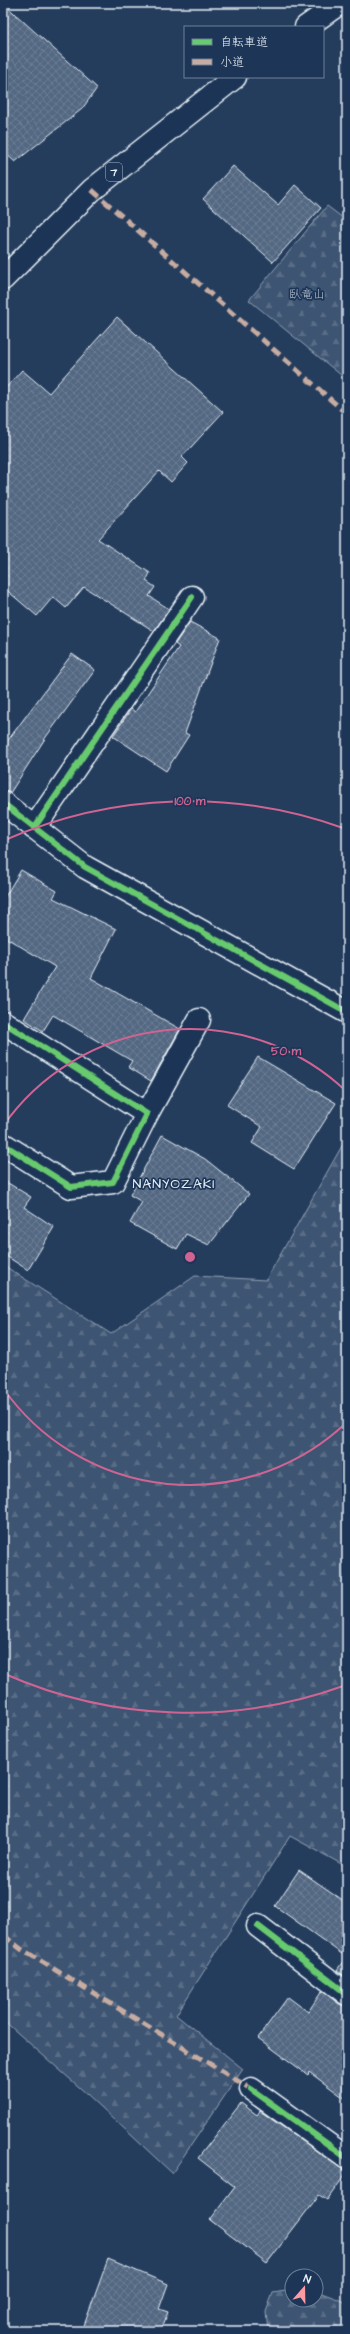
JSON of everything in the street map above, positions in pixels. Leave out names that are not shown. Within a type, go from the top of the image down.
[{"type":"main road","points":[[307,26],[340,3]]},
{"type":"main road","name":"7","points":[[3,279],[92,190],[211,94],[234,78]]},
{"type":"main road","points":[[34,828],[192,597]]},
{"type":"main road","points":[[3,803],[85,867],[347,1012]]},
{"type":"main road","points":[[3,1144],[71,1187],[113,1182],[147,1114],[198,1020]]},
{"type":"main road","points":[[3,1022],[147,1114]]},
{"type":"main road","points":[[258,1926],[347,1994]]},
{"type":"main road","points":[[251,2089],[347,2158]]},
{"type":"green space","name":"臥竜山","points":[[327,206],[347,221],[347,380],[249,300]]},
{"type":"green space","points":[[347,1137],[347,1867],[290,1836],[176,2015],[243,2069],[172,2173],[87,2094],[3,2020],[3,1265],[111,1334],[195,1276],[266,1280]]},
{"type":"green space","points":[[284,2291],[284,2308],[324,2308],[324,2294],[343,2301],[347,2304],[347,2331],[268,2331],[266,2312],[273,2293]]},
{"type":"building","points":[[3,3],[97,88],[82,109],[15,162],[3,151]]},
{"type":"building","points":[[233,166],[278,205],[295,185],[321,208],[273,262],[203,199]]},
{"type":"building","points":[[117,317],[223,412],[182,457],[188,463],[171,482],[159,471],[98,539],[150,573],[146,581],[155,587],[149,596],[169,609],[154,631],[84,587],[66,608],[53,597],[37,616],[3,587],[3,391],[22,370],[49,393]]},
{"type":"building","points":[[190,622],[220,638],[185,733],[189,735],[166,771],[113,736],[131,709],[135,712],[179,647],[175,644]]},
{"type":"building","points":[[72,654],[95,670],[46,737],[10,793],[3,791],[3,747]]},
{"type":"building","points":[[21,870],[57,891],[53,898],[116,929],[91,978],[180,1029],[151,1081],[128,1067],[132,1061],[53,1015],[43,1031],[24,1019],[55,967],[3,936],[3,900]]},
{"type":"building","points":[[258,1057],[336,1103],[294,1169],[252,1143],[262,1127],[227,1105]]},
{"type":"building","points":[[162,1135],[205,1159],[249,1194],[209,1245],[186,1234],[177,1249],[130,1223],[142,1202],[130,1195]]},
{"type":"building","points":[[3,1180],[31,1197],[24,1207],[54,1227],[28,1270],[3,1254]]},
{"type":"building","points":[[299,1870],[347,1903],[347,1978],[337,1970],[346,1957],[275,1906]]},
{"type":"building","points":[[322,1991],[339,2004],[347,2006],[347,2100],[309,2072],[308,2075],[258,2038],[288,1997],[308,2012]]},
{"type":"building","points":[[241,2103],[257,2115],[260,2111],[347,2172],[327,2200],[319,2195],[267,2263],[210,2220],[235,2187],[198,2158]]},
{"type":"building","points":[[108,2259],[168,2284],[159,2309],[168,2312],[161,2331],[82,2331]]},
{"type":"marked path","points":[[92,190],[347,414]]},
{"type":"marked path","points":[[3,1935],[21,1949],[251,2089]]},
{"type":"cycle path","points":[[34,828],[192,597]]},
{"type":"cycle path","points":[[3,803],[85,867],[347,1012]]},
{"type":"cycle path","points":[[3,1022],[147,1114],[113,1182],[71,1187],[3,1144]]},
{"type":"cycle path","points":[[258,1926],[347,1994]]},
{"type":"cycle path","points":[[251,2089],[347,2158]]},
{"type":"district","name":"NANYOZAKI","points":[[174,1184]]}]
